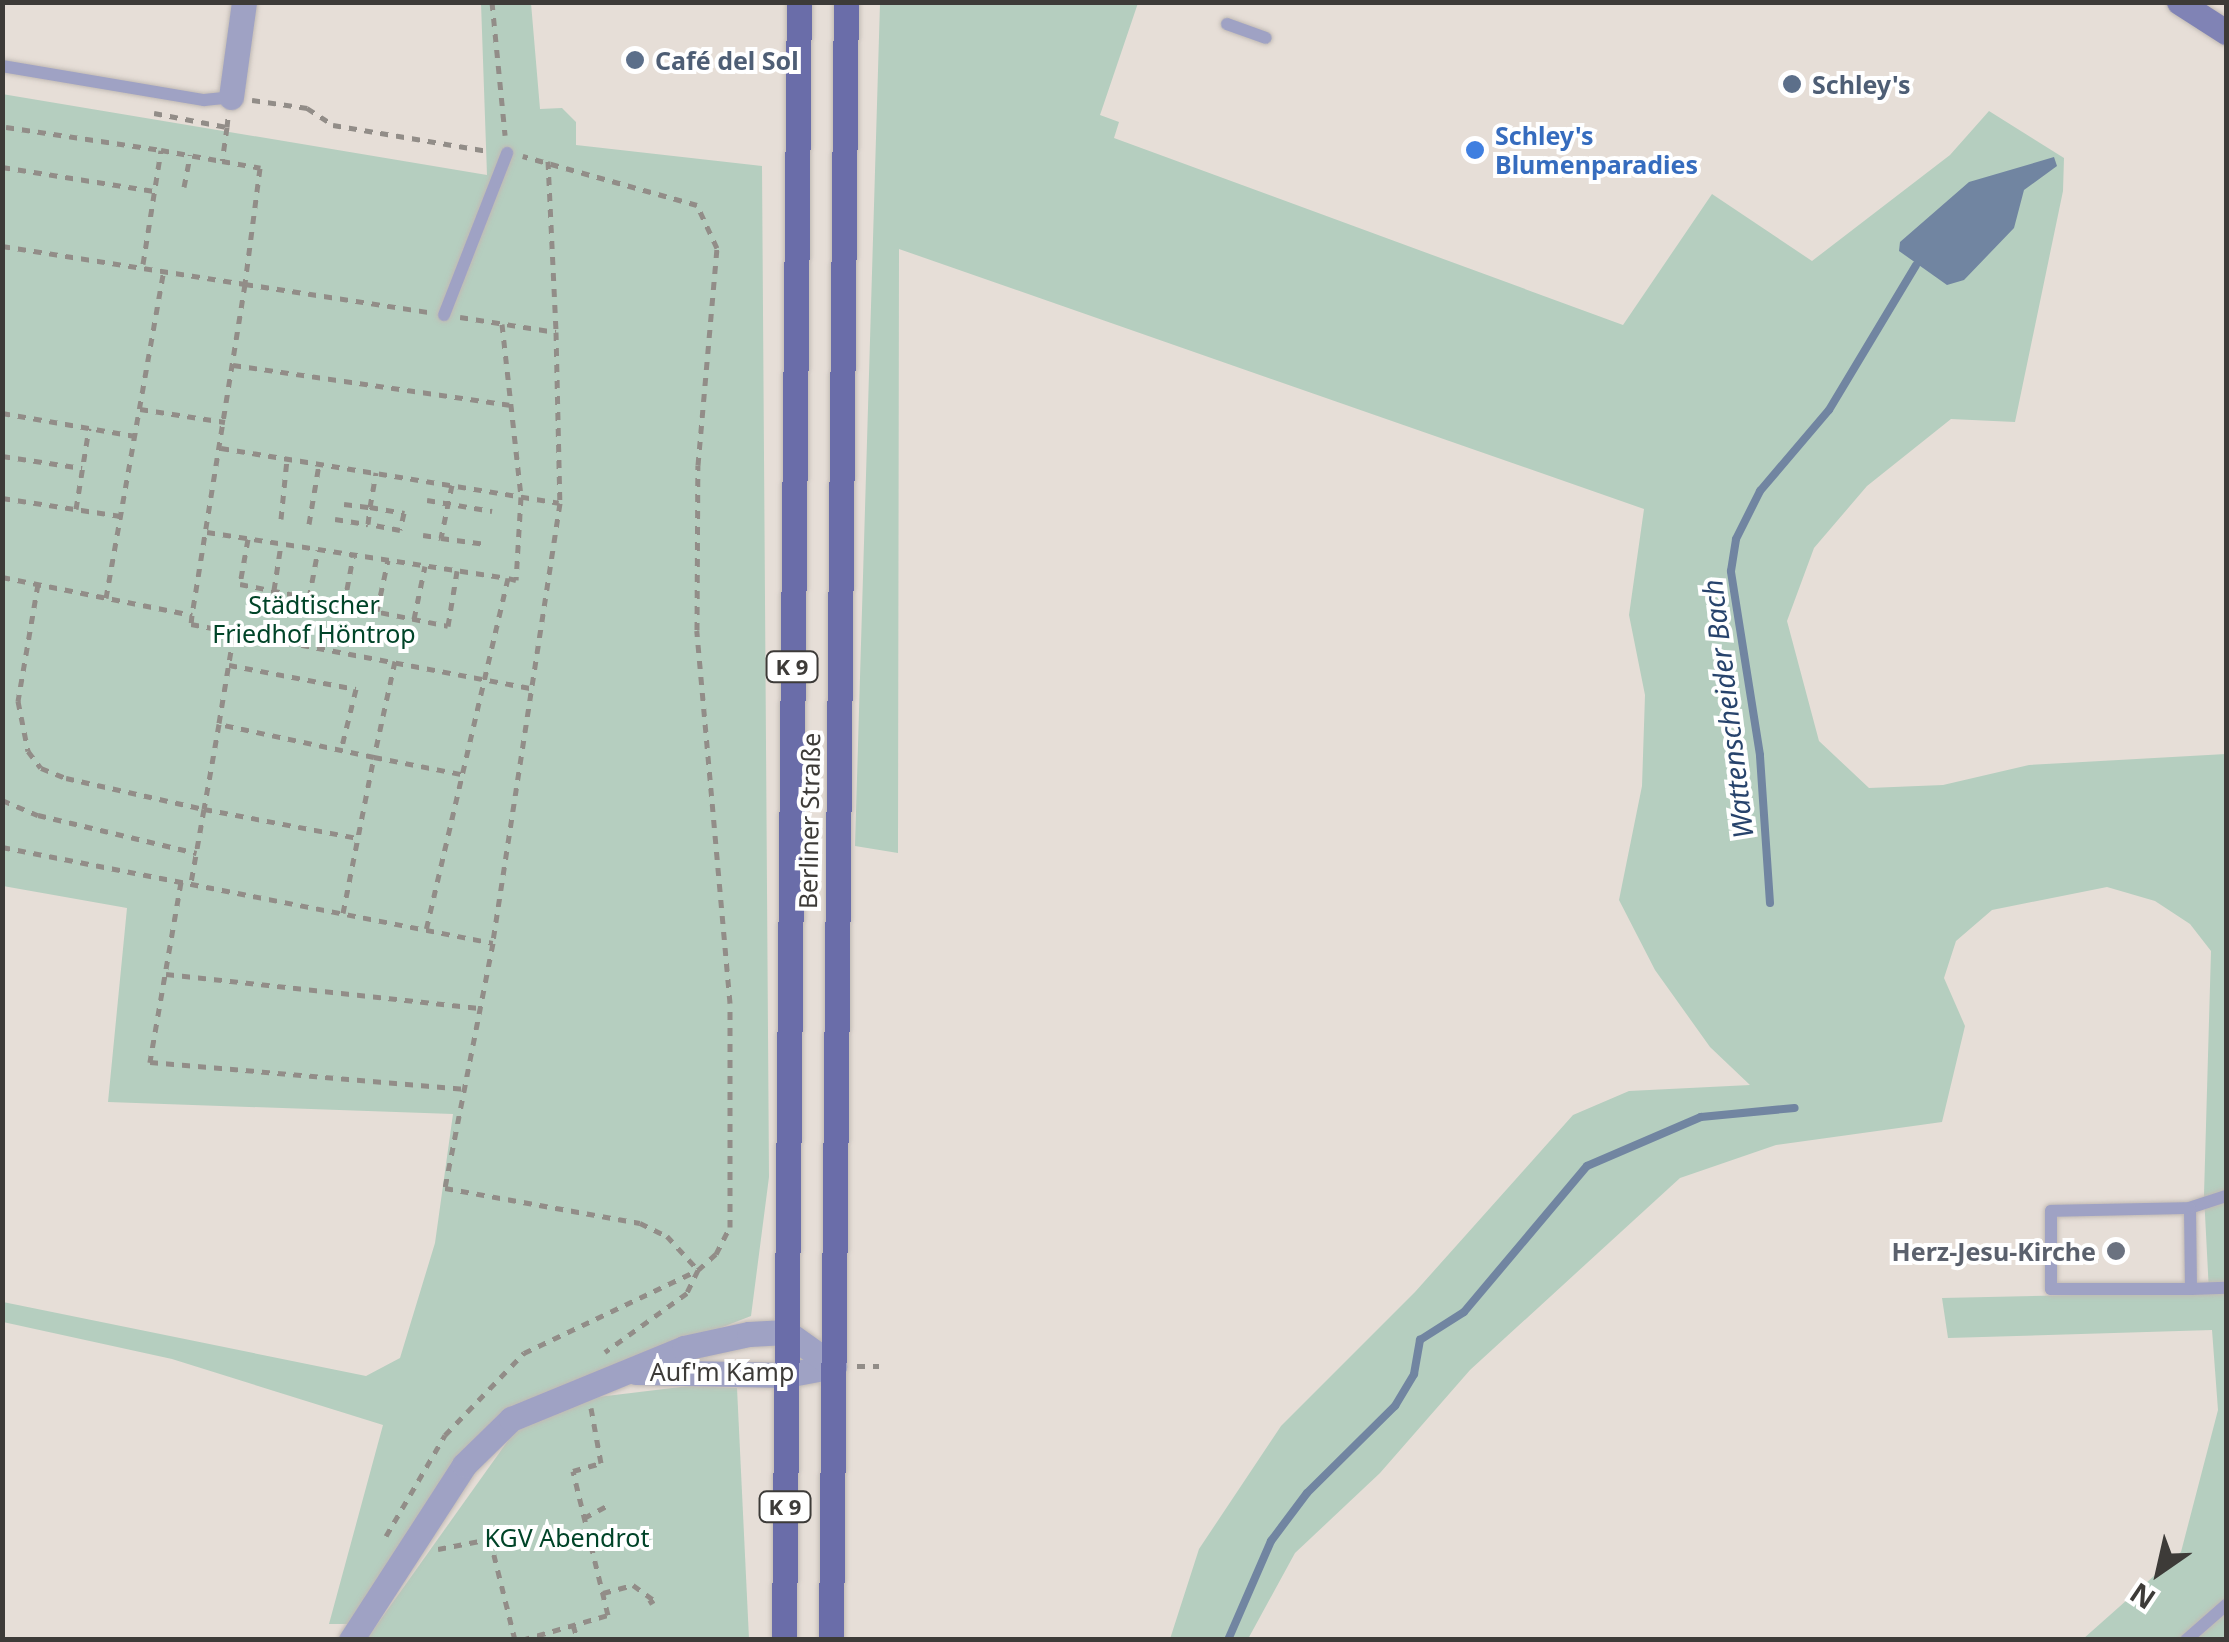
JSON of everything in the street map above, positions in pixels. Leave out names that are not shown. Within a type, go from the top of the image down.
[{"type":"main road","name":"Berliner Straße","points":[[784,1640],[799,2]]},
{"type":"main road","name":"Berliner Straße","points":[[831,1640],[846,2]]},
{"type":"main road","points":[[2179,2],[2226,32]]},
{"type":"street","points":[[231,97],[244,2]]},
{"type":"street","name":"Auf'm Kamp","points":[[351,1640],[412,1554],[464,1465],[511,1419],[684,1348],[786,1332],[834,1366]]},
{"type":"street","name":"Auf'm Kamp","points":[[626,1371],[786,1375],[834,1366]]},
{"type":"lane","points":[[1227,24],[1266,38]]},
{"type":"lane","points":[[2,66],[204,100],[231,97]]},
{"type":"lane","points":[[444,315],[507,152]]},
{"type":"lane","points":[[2226,1196],[2190,1208],[2051,1211],[2051,1288],[2226,1288]]},
{"type":"lane","points":[[2190,1208],[2191,1288]]},
{"type":"lane","points":[[2186,1640],[2205,1634],[2226,1605]]},
{"type":"path","points":[[492,2],[507,152]]},
{"type":"path","points":[[231,97],[307,108],[333,125],[548,161],[697,206],[717,248],[698,465],[697,630],[730,1003],[730,1227],[716,1254],[698,1270],[524,1352],[445,1435],[380,1549]]},
{"type":"path","points":[[6,127],[260,168],[234,364],[191,624],[530,688]]},
{"type":"path","points":[[222,161],[227,127]]},
{"type":"path","points":[[143,265],[160,150]]},
{"type":"path","points":[[184,187],[190,155]]},
{"type":"path","points":[[548,161],[560,503],[493,943],[444,1188],[640,1223],[667,1236],[698,1270]]},
{"type":"path","points":[[2,167],[154,192]]},
{"type":"path","points":[[2,246],[556,332]]},
{"type":"path","points":[[106,598],[164,269]]},
{"type":"path","points":[[207,532],[516,580],[521,496],[502,324]]},
{"type":"path","points":[[234,364],[509,405]]},
{"type":"path","points":[[140,409],[225,422]]},
{"type":"path","points":[[2,414],[135,436]]},
{"type":"path","points":[[76,509],[89,427]]},
{"type":"path","points":[[221,448],[560,503]]},
{"type":"path","points":[[2,456],[82,468]]},
{"type":"path","points":[[280,519],[287,459]]},
{"type":"path","points":[[309,524],[319,464]]},
{"type":"path","points":[[368,524],[376,473]]},
{"type":"path","points":[[440,538],[452,486]]},
{"type":"path","points":[[2,498],[120,516]]},
{"type":"path","points":[[426,500],[492,511]]},
{"type":"path","points":[[335,519],[400,530],[404,513],[344,504]]},
{"type":"path","points":[[423,536],[486,544]]},
{"type":"path","points":[[248,539],[240,584],[448,626],[456,571]]},
{"type":"path","points":[[274,592],[282,544]]},
{"type":"path","points":[[309,598],[318,550]]},
{"type":"path","points":[[344,605],[352,556]]},
{"type":"path","points":[[377,612],[388,560]]},
{"type":"path","points":[[414,619],[425,566]]},
{"type":"path","points":[[2,577],[192,615]]},
{"type":"path","points":[[426,929],[508,578]]},
{"type":"path","points":[[38,584],[18,701],[28,750],[41,768],[66,778],[204,809],[358,838]]},
{"type":"path","points":[[191,883],[234,632]]},
{"type":"path","points":[[343,913],[395,661]]},
{"type":"path","points":[[228,665],[356,689],[340,750]]},
{"type":"path","points":[[219,724],[462,774]]},
{"type":"path","points":[[2,800],[38,815],[196,854]]},
{"type":"path","points":[[2,847],[493,943]]},
{"type":"path","points":[[181,880],[150,1062],[463,1089]]},
{"type":"path","points":[[165,974],[481,1008]]},
{"type":"path","points":[[412,1554],[490,1539],[518,1640],[608,1615],[573,1471],[601,1463],[588,1385],[606,1352],[687,1293],[698,1270]]},
{"type":"path","points":[[599,1514],[607,1506]]},
{"type":"path","points":[[584,1518],[599,1514],[611,1517]]},
{"type":"path","points":[[603,1593],[633,1585],[654,1600],[648,1603]]},
{"type":"path","points":[[573,1625],[578,1640]]},
{"type":"green space","name":"Städtischer Friedhof Höntrop","points":[[481,3],[531,3],[540,109],[562,108],[576,122],[576,145],[762,166],[769,1177],[751,1316],[504,1412],[357,1624],[329,1624],[383,1425],[172,1359],[3,1322],[3,1302],[366,1376],[400,1358],[435,1243],[453,1114],[108,1102],[127,908],[3,886],[2,94],[487,175]]},
{"type":"green space","points":[[880,3],[1138,3],[1100,115],[1119,122],[1114,138],[1623,325],[1712,194],[1812,261],[1950,155],[1989,111],[2064,158],[2063,191],[2015,422],[1951,419],[1867,486],[1814,548],[1787,621],[1819,741],[1869,788],[1943,785],[2029,765],[2226,754],[2226,1639],[2083,1639],[2181,1552],[2218,1410],[2212,1330],[1948,1338],[1942,1298],[2209,1292],[2204,1195],[2211,951],[2190,924],[2155,901],[2107,887],[1992,910],[1956,941],[1944,978],[1965,1026],[1942,1122],[1776,1145],[1680,1178],[1470,1370],[1380,1473],[1295,1553],[1248,1639],[1170,1639],[1199,1549],[1281,1426],[1415,1292],[1573,1115],[1629,1091],[1750,1085],[1710,1047],[1655,970],[1619,900],[1642,786],[1645,695],[1629,615],[1644,509],[899,249],[898,853],[855,846]]},
{"type":"green space","name":"KGV Abendrot","points":[[689,1386],[737,1388],[749,1639],[366,1640],[519,1425],[598,1397]]},
{"type":"water","points":[[2054,157],[2057,166],[2024,190],[2014,228],[1964,280],[1947,285],[1899,251],[1900,242],[1969,182]]},
{"type":"waterway","name":"Wattenscheider Bach","points":[[1770,903],[1760,755],[1731,571],[1736,539],[1760,491],[1829,410],[1916,265]]},
{"type":"waterway","name":"Wattenscheider Bach","points":[[1228,1640],[1271,1541],[1307,1493],[1395,1406],[1414,1374],[1420,1340],[1464,1312],[1587,1166],[1701,1117],[1795,1108]]},
{"type":"place","name":"Café del Sol","points":[[635,60]]},
{"type":"place","name":"Schley's","points":[[1792,84]]},
{"type":"place","name":"Schley's Blumenparadies","points":[[1475,150]]},
{"type":"place","name":"Herz-Jesu-Kirche","points":[[2116,1251]]}]
